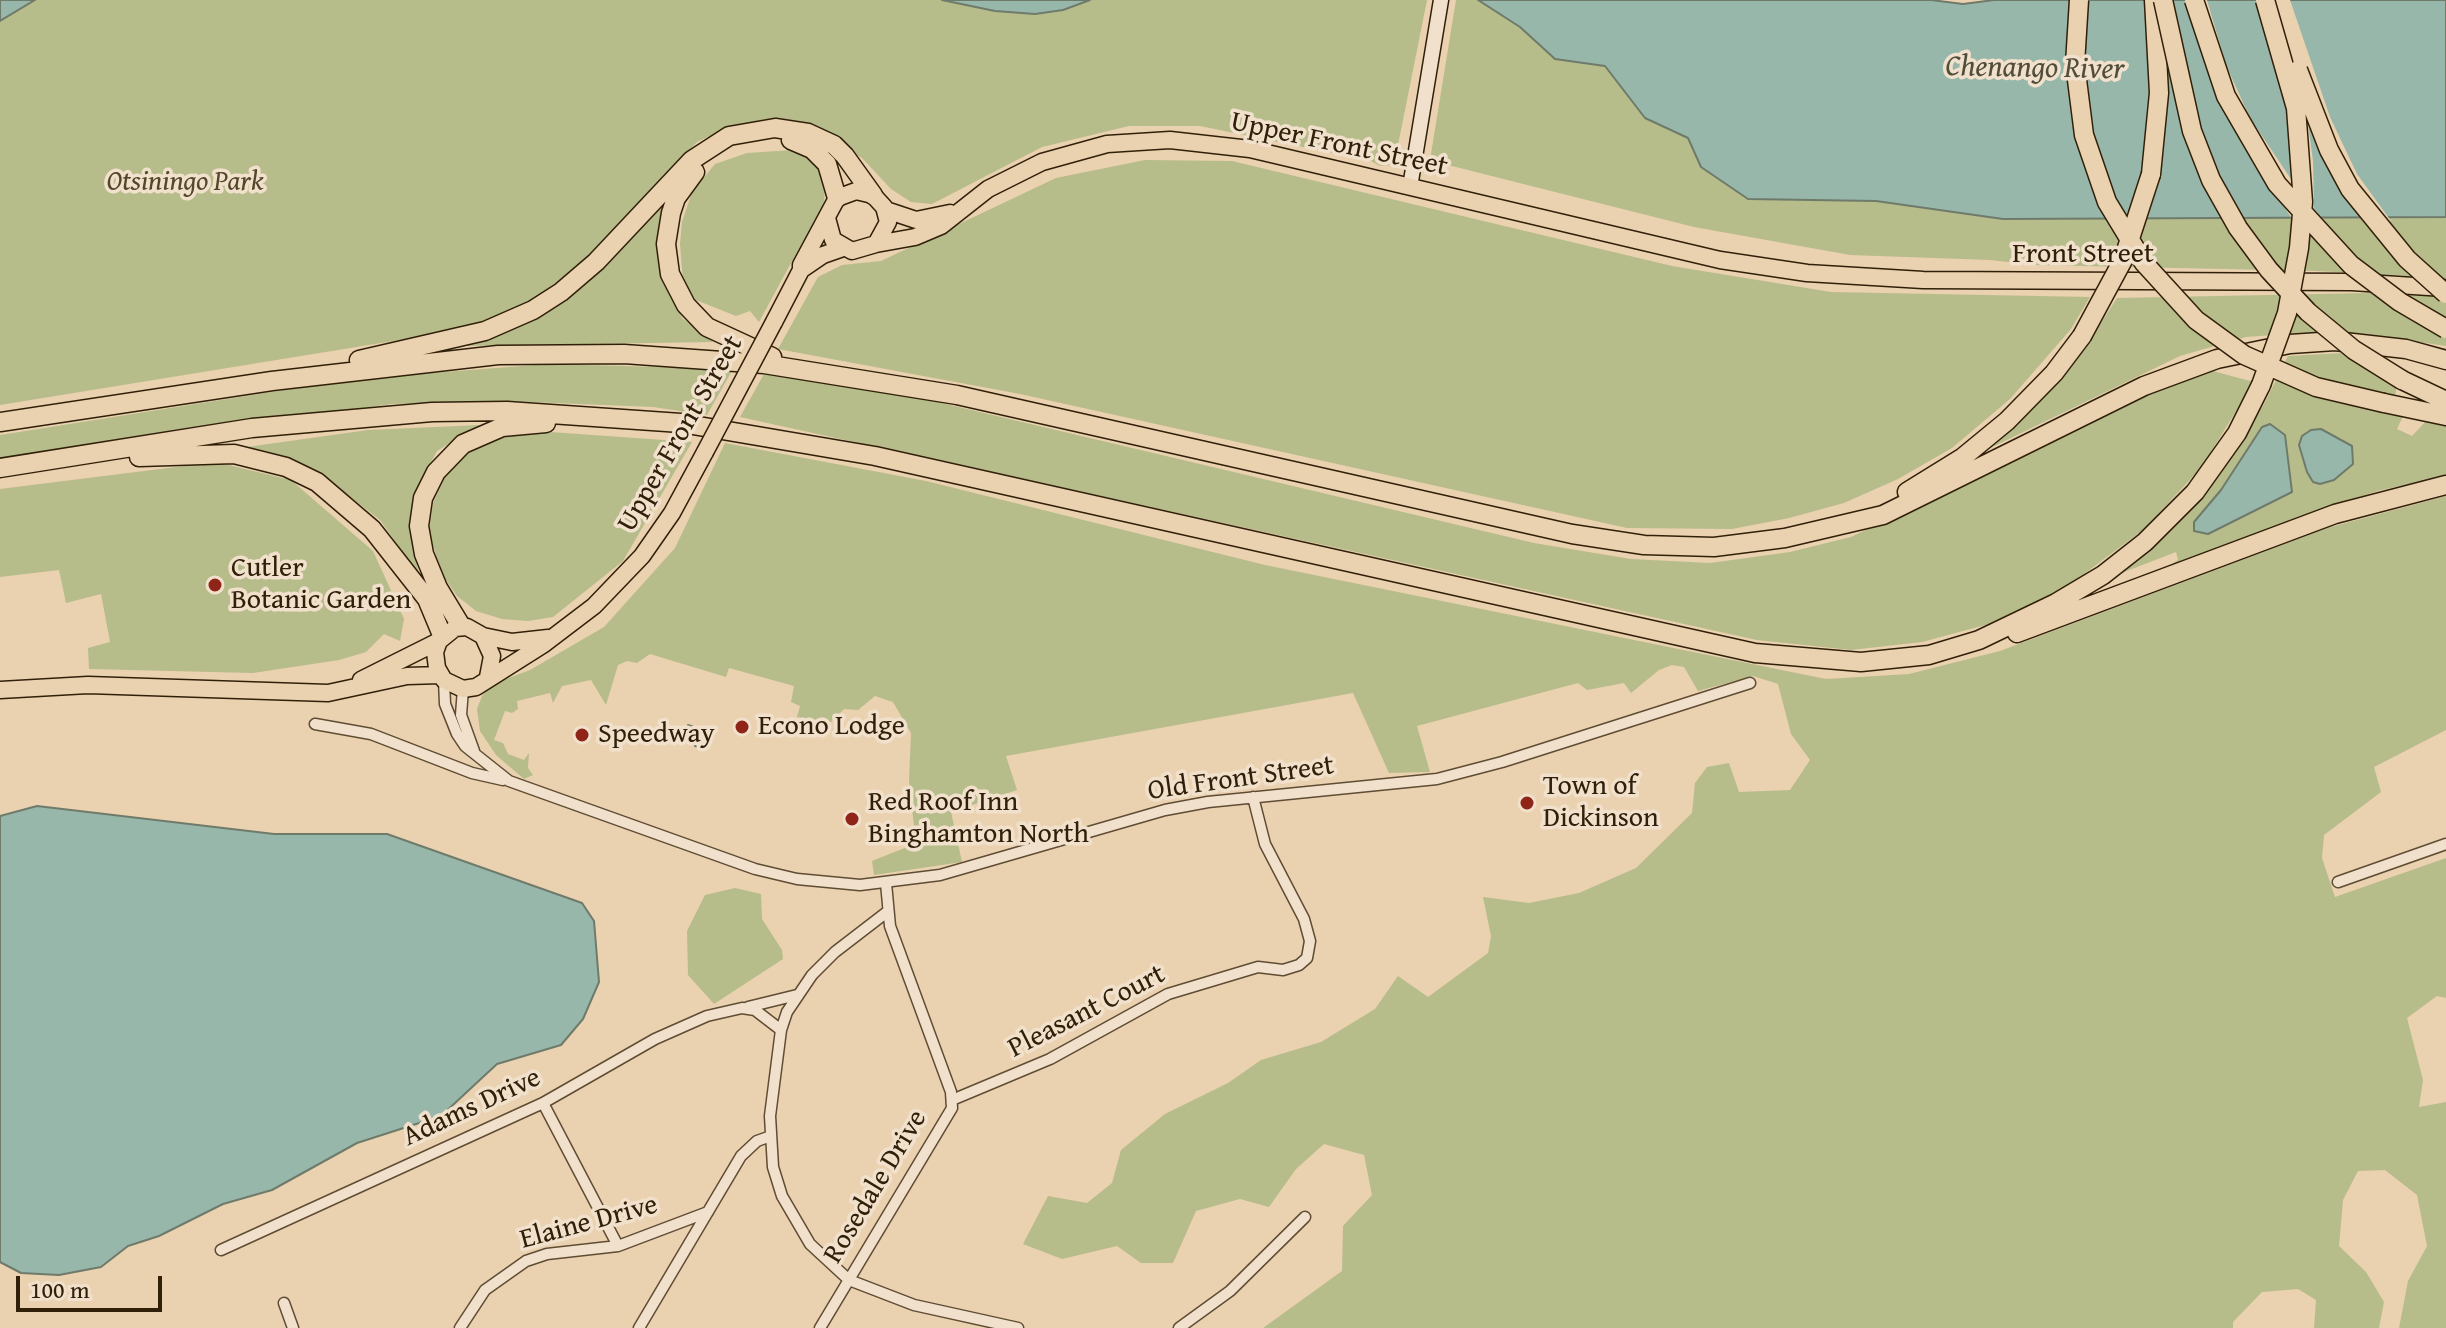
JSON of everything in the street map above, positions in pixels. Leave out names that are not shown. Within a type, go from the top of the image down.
[{"type":"highway","points":[[2079,0],[2075,64],[2084,135],[2114,216],[2150,271],[2196,320],[2244,355],[2316,387],[2446,416]]},
{"type":"highway","points":[[2142,0],[2150,55],[2151,174]]},
{"type":"highway","points":[[1785,538],[1869,510],[1948,468],[2024,405],[2082,336],[2123,260],[2151,174],[2159,104],[2154,0]]},
{"type":"highway","points":[[2163,0],[2177,75],[2195,139],[2211,180],[2238,228],[2269,270],[2315,319],[2402,380],[2446,401]]},
{"type":"highway","points":[[2194,0],[2226,96],[2277,184],[2351,265],[2400,302],[2446,329]]},
{"type":"highway","points":[[1979,640],[2072,595],[2145,542],[2183,505],[2217,462],[2261,385],[2287,313],[2299,248],[2303,202],[2296,108],[2265,0]]},
{"type":"highway","points":[[2273,0],[2312,110],[2344,180],[2393,244],[2446,291]]},
{"type":"highway","points":[[272,381],[459,338],[533,310],[561,292],[596,262],[692,160],[729,136],[775,128],[808,133],[834,145],[873,195]]},
{"type":"highway","points":[[804,369],[719,335],[695,316],[670,274],[668,228],[676,198],[696,171],[718,154],[742,143],[770,138],[793,140],[812,149],[831,170],[837,198]]},
{"type":"highway","points":[[0,422],[272,381],[536,353],[624,354],[804,369],[957,395],[1580,536],[1678,547],[1732,546],[1785,538],[1883,515],[2144,386],[2217,359],[2290,344],[2335,341],[2406,349],[2446,360]]},
{"type":"highway","points":[[8,467],[325,420],[462,411],[610,417],[716,428],[851,451],[1755,653],[1861,662],[1929,655],[1979,640],[2022,632],[2352,508],[2446,485]]},
{"type":"highway","points":[[461,626],[433,578],[421,541],[421,508],[436,472],[463,444],[502,427],[610,417]]},
{"type":"highway","points":[[8,467],[177,454],[234,454],[286,467],[317,482],[372,529],[430,603],[441,638]]},
{"type":"main road","points":[[1410,187],[1441,0]]},
{"type":"main road","name":"Upper Front Street","points":[[886,210],[916,220],[955,211],[1006,179],[1042,162],[1107,144],[1153,140],[1250,149],[1720,260]]},
{"type":"main road","points":[[837,198],[856,191],[873,195],[886,210],[887,228],[876,244]]},
{"type":"main road","name":"Upper Front Street","points":[[463,689],[476,687],[594,606],[642,556],[672,513],[837,198]]},
{"type":"main road","name":"Upper Front Street","points":[[801,270],[823,255],[843,248],[860,251],[876,244],[926,233],[952,218],[955,211]]},
{"type":"main road","points":[[827,218],[830,235],[843,248]]},
{"type":"main road","name":"Front Street","points":[[1720,260],[1807,273],[1923,280],[2352,282],[2446,291]]},
{"type":"main road","points":[[355,687],[461,626],[483,636],[512,642],[549,638]]},
{"type":"main road","points":[[483,636],[492,656],[488,677]]},
{"type":"main road","points":[[441,638],[435,658],[442,678]]},
{"type":"main road","points":[[0,690],[88,685],[317,693],[407,676],[442,678],[463,689]]},
{"type":"street","name":"Old Front Street","points":[[442,678],[452,724],[465,746],[509,781]]},
{"type":"street","name":"Old Front Street","points":[[315,724],[371,734],[472,773],[509,781],[755,869],[839,884],[886,883],[981,865],[1165,810],[1253,797],[1437,779],[1502,762],[1750,683]]},
{"type":"street","points":[[463,689],[461,715],[474,751]]},
{"type":"street","name":"Pleasant Court","points":[[952,1100],[1050,1059],[1168,994],[1258,967],[1283,970],[1299,965],[1307,958],[1310,941],[1304,919],[1265,844],[1253,797]]},
{"type":"street","points":[[2338,882],[2446,844]]},
{"type":"street","name":"Rosedale Drive","points":[[820,1328],[952,1108],[952,1100],[887,912],[886,883]]},
{"type":"street","points":[[887,912],[835,952],[797,995],[781,1030],[772,1086],[773,1167],[793,1220],[821,1257],[849,1280],[914,1305],[1018,1328]]},
{"type":"street","name":"Adams Drive","points":[[221,1250],[543,1103],[684,1025],[797,995]]},
{"type":"street","points":[[742,1008],[755,1010],[781,1030]]},
{"type":"street","points":[[543,1103],[618,1246]]},
{"type":"street","points":[[639,1328],[746,1150],[771,1136]]},
{"type":"street","name":"Elaine Drive","points":[[460,1328],[485,1290],[526,1261],[547,1254],[618,1246],[708,1212]]},
{"type":"street","points":[[1179,1328],[1230,1291],[1305,1217]]},
{"type":"street","points":[[284,1303],[293,1328]]},
{"type":"green space","name":"Otsiningo Park","points":[[25,0],[1427,0],[1394,165],[1380,166],[1371,161],[1200,126],[1129,126],[1042,147],[932,204],[911,202],[891,189],[862,158],[803,124],[766,119],[727,128],[697,142],[586,258],[536,298],[467,329],[0,405],[0,14]]},
{"type":"green space","points":[[1456,0],[1478,0],[1520,27],[1555,59],[1605,66],[1645,118],[1688,138],[1701,167],[1748,199],[1876,201],[2003,219],[2446,217],[2446,278],[2316,271],[2035,265],[1990,260],[1850,255],[1694,227],[1440,163],[1434,166],[1431,154]]},
{"type":"green space","points":[[793,150],[817,160],[826,178],[824,202],[759,322],[750,311],[736,316],[691,298],[683,281],[680,244],[682,222],[692,192],[715,164],[747,153]]},
{"type":"green space","points":[[1145,160],[1232,161],[1672,266],[1831,292],[2090,297],[2071,329],[2010,399],[1952,448],[1898,479],[1844,503],[1732,529],[1627,528],[1020,394],[778,349],[818,277],[842,265],[881,261],[1056,178]]},
{"type":"green space","points":[[672,193],[663,275],[682,318],[713,342],[459,346],[541,316],[578,288]]},
{"type":"green space","points":[[2420,292],[2446,297],[2446,346],[2378,336],[2301,333],[2246,337],[2180,356],[1980,453],[2089,341],[2117,298]]},
{"type":"green space","points":[[2343,353],[2397,386],[2395,396],[2385,394],[2403,416],[2397,429],[2412,436],[2427,420],[2446,424],[2446,477],[2381,490],[2300,516],[2156,574],[2178,560],[2176,552],[2119,574],[2175,527],[2218,476],[2264,404],[2288,356]]},
{"type":"green space","points":[[548,364],[733,369],[707,415],[653,407],[505,401],[392,404],[0,459],[0,435],[353,379]]},
{"type":"green space","points":[[2209,370],[2254,382],[2201,468],[2144,529],[2072,583],[1993,623],[1922,642],[1851,650],[1757,640],[740,417],[764,374],[908,395],[1534,543],[1631,559],[1710,563],[1790,552],[1851,537],[2157,388]]},
{"type":"green space","points":[[480,425],[437,451],[413,495],[410,530],[419,575],[380,520],[334,484],[285,457],[240,448],[368,430]]},
{"type":"green space","points":[[536,431],[692,442],[623,561],[553,617],[528,621],[502,619],[476,611],[457,596],[442,574],[429,533],[433,503],[446,475],[464,454],[492,438]]},
{"type":"green space","points":[[725,443],[926,481],[1265,565],[1826,679],[1909,674],[2000,651],[2327,528],[2446,496],[2446,730],[2374,767],[2381,792],[2324,835],[2322,858],[2335,897],[2446,858],[2446,998],[2437,996],[2407,1018],[2423,1080],[2419,1107],[2446,1102],[2446,1328],[2399,1328],[2408,1281],[2427,1246],[2417,1195],[2385,1170],[2358,1171],[2343,1200],[2339,1246],[2366,1272],[2384,1302],[2379,1328],[2314,1328],[2316,1300],[2298,1289],[2262,1292],[2233,1322],[2233,1328],[1263,1328],[1342,1271],[1343,1226],[1372,1195],[1364,1155],[1324,1144],[1296,1169],[1269,1207],[1240,1199],[1196,1211],[1173,1263],[1141,1263],[1117,1246],[1062,1259],[1023,1244],[1048,1196],[1087,1203],[1112,1183],[1121,1150],[1165,1114],[1228,1083],[1261,1060],[1321,1042],[1375,1009],[1398,976],[1428,997],[1488,953],[1491,936],[1483,897],[1529,903],[1579,893],[1636,868],[1692,813],[1695,783],[1707,767],[1729,763],[1739,792],[1790,790],[1810,760],[1791,734],[1778,684],[1753,676],[1698,691],[1684,667],[1672,665],[1659,670],[1631,693],[1624,683],[1587,690],[1578,683],[1417,726],[1430,772],[1389,773],[1353,693],[1006,756],[1017,790],[951,812],[962,862],[874,875],[872,861],[907,847],[914,826],[909,780],[911,733],[893,702],[875,696],[858,710],[844,709],[831,722],[797,717],[800,706],[791,702],[794,686],[729,668],[726,677],[650,654],[637,663],[627,661],[618,665],[606,705],[591,680],[562,686],[553,703],[550,693],[517,701],[518,709],[512,713],[505,711],[494,740],[503,743],[508,754],[524,760],[529,753],[528,768],[533,775],[524,779],[496,755],[480,731],[477,709],[482,696],[493,684],[530,670],[604,627],[675,548]]},
{"type":"green space","name":"Cutler Botanic Garden","points":[[216,462],[291,480],[373,551],[404,619],[400,641],[384,634],[366,652],[339,660],[253,673],[89,669],[88,648],[110,642],[101,594],[66,603],[59,570],[0,577],[0,489]]},
{"type":"green space","points":[[735,888],[761,894],[762,919],[782,950],[783,959],[714,1004],[688,975],[687,931],[705,895]]},
{"type":"water","points":[[0,0],[35,0],[0,21]]},
{"type":"water","points":[[942,0],[1090,0],[1063,10],[1035,14],[995,11]]},
{"type":"water","name":"Chenango River","points":[[1478,0],[1931,0],[1963,4],[1994,0],[2446,0],[2446,217],[2003,219],[1876,201],[1748,199],[1701,167],[1688,138],[1645,118],[1605,66],[1555,59],[1520,27]]},
{"type":"water","points":[[2270,424],[2285,435],[2292,492],[2208,534],[2194,531],[2194,522],[2221,490],[2262,427]]},
{"type":"water","points":[[2321,429],[2352,446],[2353,464],[2334,480],[2320,484],[2313,482],[2307,472],[2299,445],[2302,436],[2311,430]]},
{"type":"water","points":[[688,725],[708,732],[702,748],[695,746],[697,738],[685,733]]},
{"type":"water","points":[[37,806],[274,834],[387,834],[582,903],[594,921],[599,982],[583,1019],[561,1045],[497,1064],[441,1116],[357,1143],[272,1190],[223,1204],[159,1236],[128,1246],[101,1267],[59,1275],[21,1273],[0,1262],[0,816]]},
{"type":"pier","points":[[2188,0],[2207,0],[2226,65],[2250,118],[2295,185],[2292,122],[2258,0],[2290,0],[2330,117],[2357,174],[2391,221],[2366,221],[2307,116],[2313,161],[2314,209],[2325,221],[2294,222],[2238,136],[2223,103]]},
{"type":"place","name":"Cutler Botanic Garden","points":[[215,585]]},
{"type":"place","name":"Econo Lodge","points":[[742,727]]},
{"type":"place","name":"Speedway","points":[[582,735]]},
{"type":"place","name":"Town of Dickinson","points":[[1527,803]]},
{"type":"place","name":"Red Roof Inn Binghamton North","points":[[852,819]]}]
